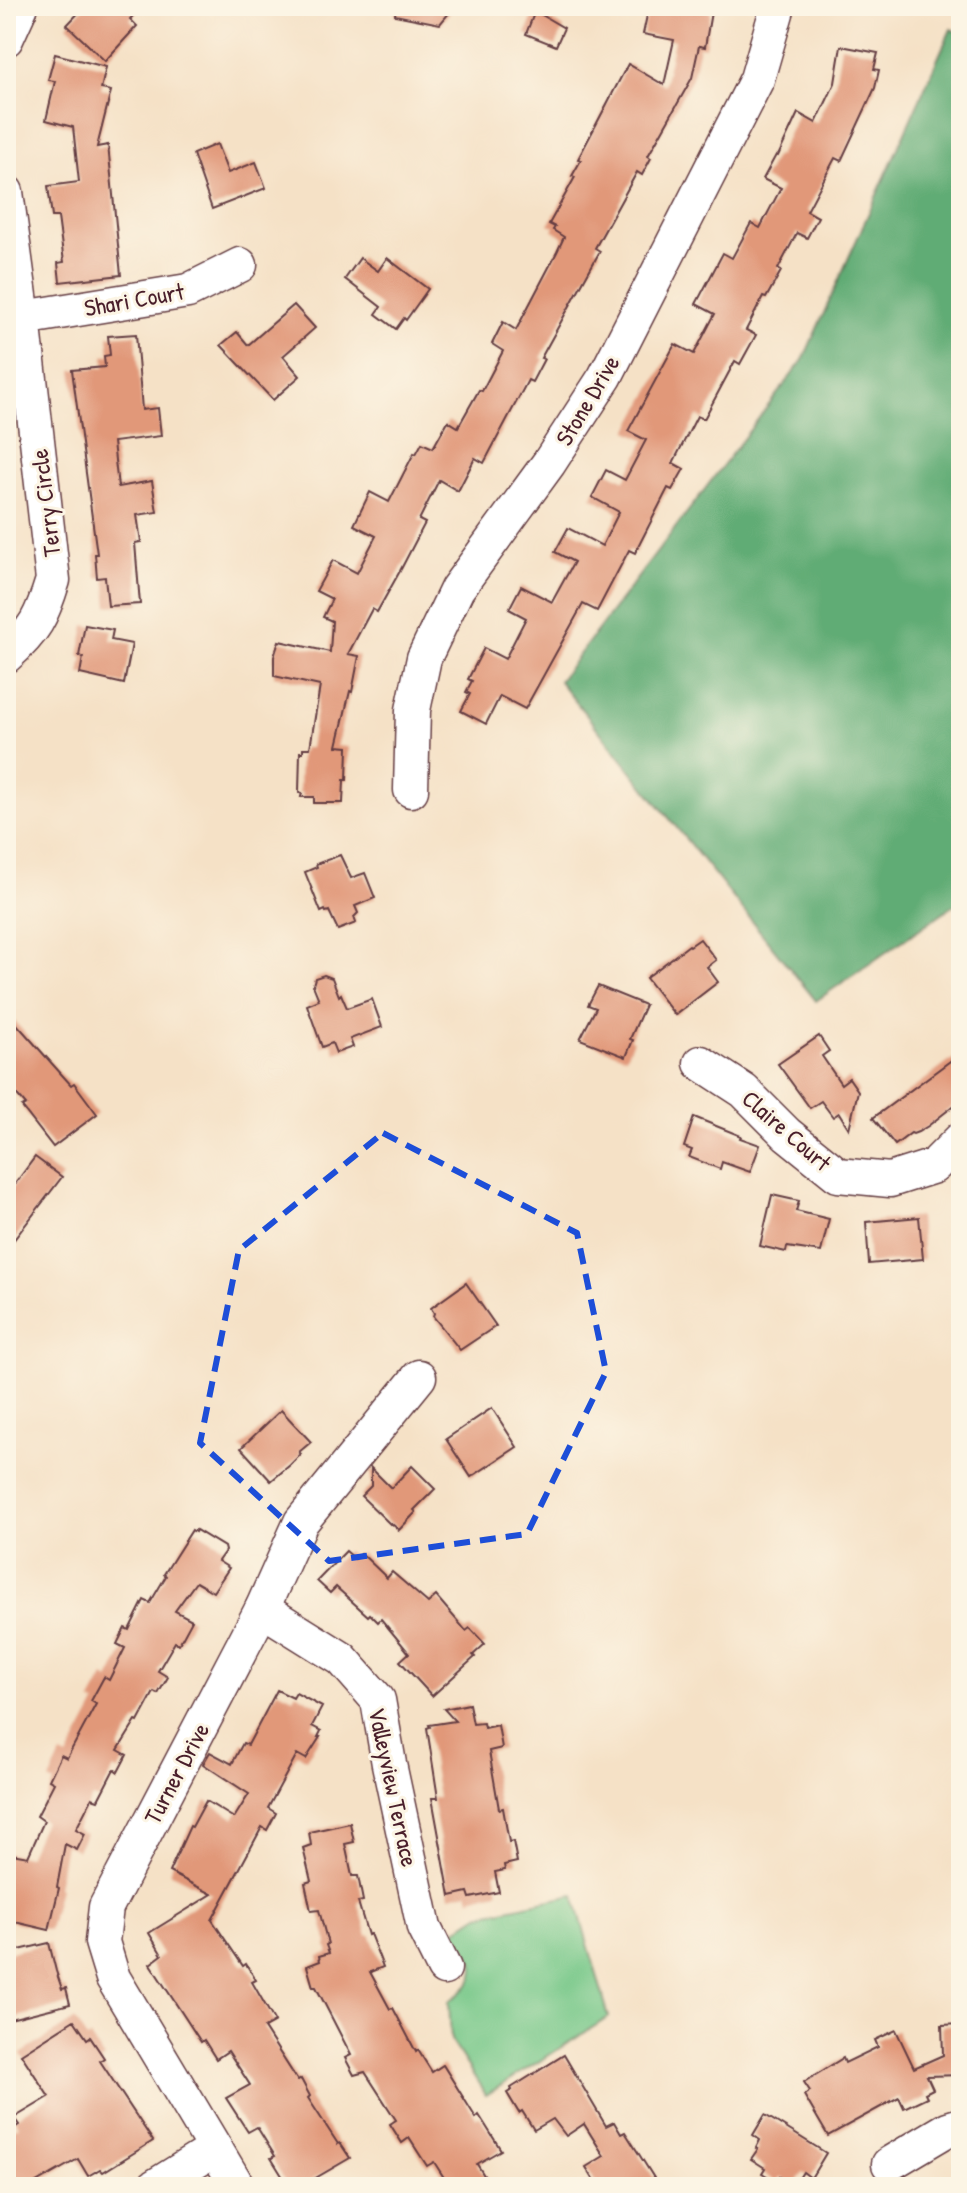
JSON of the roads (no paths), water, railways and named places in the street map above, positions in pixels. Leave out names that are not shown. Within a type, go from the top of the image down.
[{"type":"street","points":[[6,39],[21,6]]},
{"type":"street","name":"Stone Drive","points":[[411,790],[413,710],[424,658],[457,589],[549,463],[605,377],[757,79],[778,6]]},
{"type":"street","name":"Terry Circle","points":[[6,192],[53,580],[43,614],[24,640],[6,656]]},
{"type":"street","name":"Shari Court","points":[[23,318],[188,291],[240,265]]},
{"type":"street","name":"Claire Court","points":[[701,1063],[744,1091],[787,1134],[838,1175],[890,1180],[934,1166],[961,1139]]},
{"type":"street","name":"Turner Drive","points":[[238,2187],[113,1978],[102,1942],[106,1907],[262,1609],[301,1522],[419,1377]]},
{"type":"street","name":"Valleyview Terrace","points":[[262,1609],[342,1659],[378,1700],[424,1928],[444,1968]]},
{"type":"street","points":[[889,2164],[948,2129],[961,2125]]},
{"type":"street","points":[[154,2187],[215,2149]]}]
